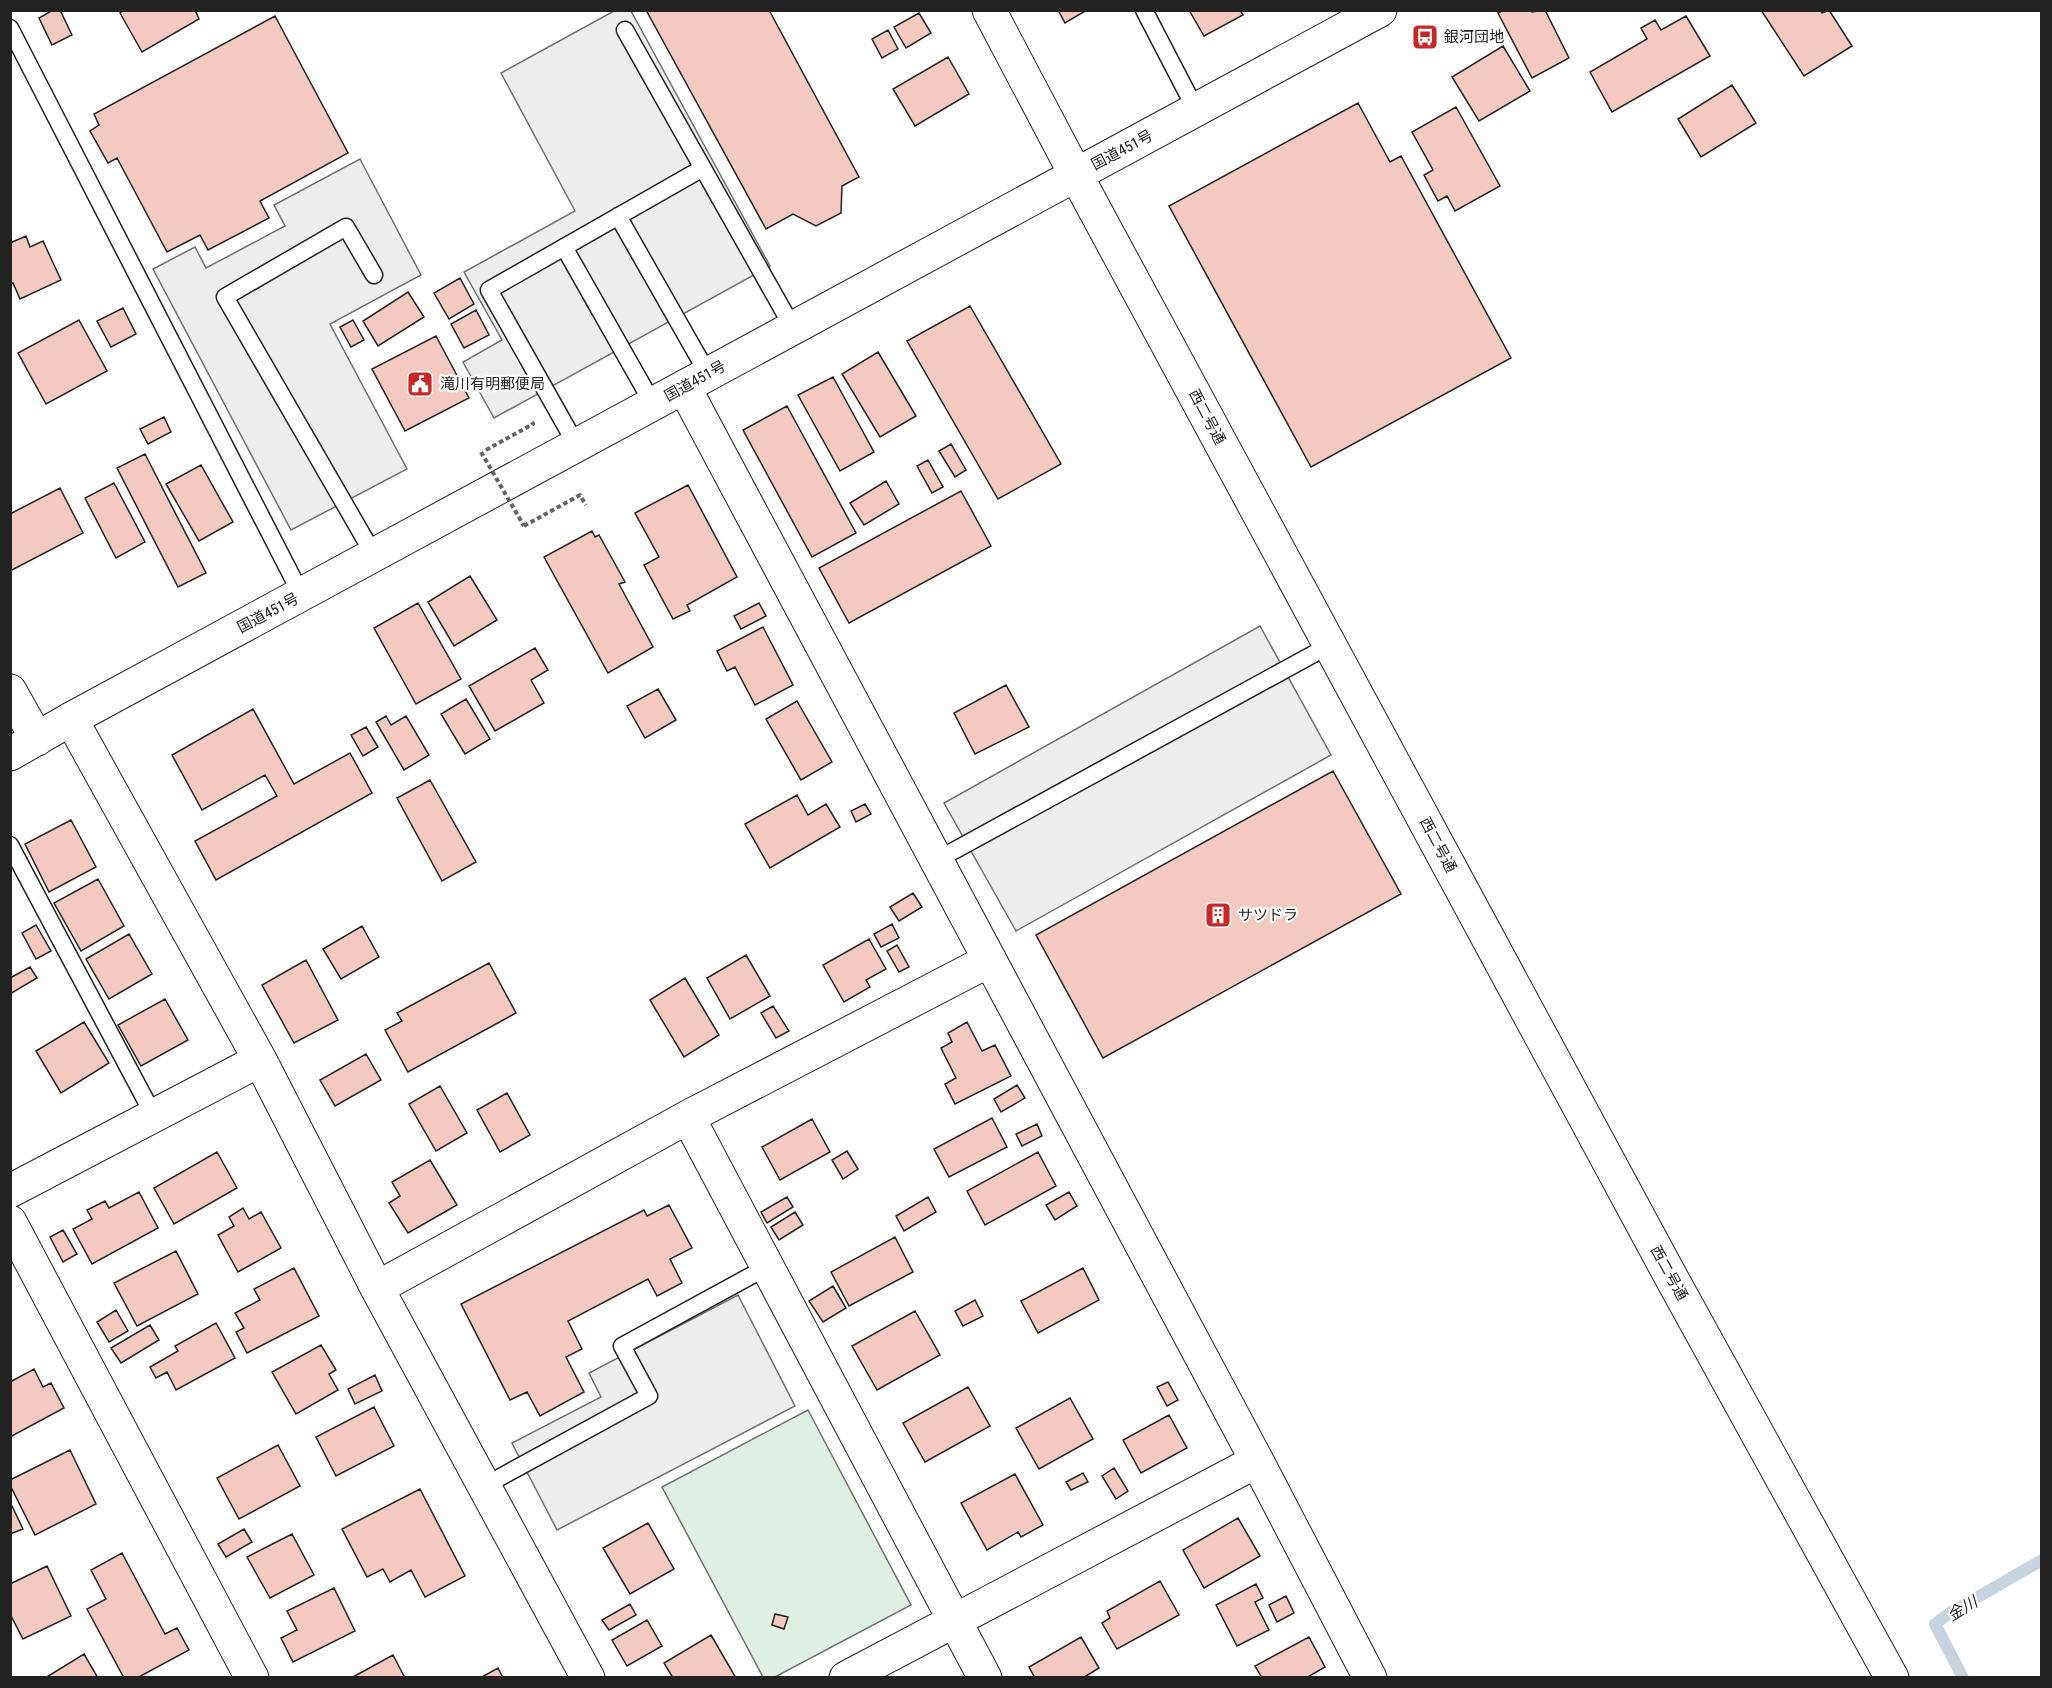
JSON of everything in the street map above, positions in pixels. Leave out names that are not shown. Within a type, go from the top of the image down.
[{"type":"main road","name":"西二号通","points":[[988,10],[1671,1277],[1892,1677]]},
{"type":"main road","name":"国道451号","points":[[24,746],[1380,10]]},
{"type":"main road","points":[[696,381],[936,861],[1370,1677]]},
{"type":"main road","points":[[10,692],[24,746]]},
{"type":"main road","points":[[71,719],[260,1060],[377,1288],[588,1677]]},
{"type":"main road","points":[[377,1288],[688,1118],[990,960]]},
{"type":"main road","points":[[10,1191],[260,1060]]},
{"type":"main road","points":[[688,1118],[985,1677]]},
{"type":"main road","points":[[10,1222],[252,1677]]},
{"type":"main road","points":[[846,1677],[1257,1461]]},
{"type":"lane","points":[[1144,10],[1196,110]]},
{"type":"lane","points":[[10,28],[301,594]]},
{"type":"lane","points":[[625,30],[793,328]]},
{"type":"lane","points":[[577,446],[489,290],[703,168]]},
{"type":"lane","points":[[618,216],[696,381]]},
{"type":"lane","points":[[374,275],[346,226],[225,297],[374,555]]},
{"type":"lane","points":[[564,247],[653,404]]},
{"type":"lane","points":[[936,861],[1330,645]]},
{"type":"lane","points":[[10,845],[154,1116]]},
{"type":"lane","points":[[484,1486],[649,1396],[622,1346],[767,1267]]},
{"type":"path","points":[[533,424],[481,452],[524,526],[580,495],[586,505]]},
{"type":"green space","points":[[808,1410],[911,1605],[775,1677],[763,1677],[662,1487]]},
{"type":"shaded area","points":[[614,11],[631,11],[770,266],[494,418],[463,362],[502,340],[464,272],[575,211],[501,73]]},
{"type":"shaded area","points":[[360,159],[421,275],[330,324],[407,469],[291,530],[153,269],[195,247],[206,268],[285,226],[274,205]]},
{"type":"shaded area","points":[[1260,626],[1331,755],[1016,931],[944,803]]},
{"type":"shaded area","points":[[738,1295],[795,1406],[557,1530],[512,1443],[601,1397],[589,1373]]},
{"type":"building","points":[[53,10],[60,10],[72,35],[52,45],[39,18]]},
{"type":"building","points":[[123,10],[195,10],[199,19],[142,52],[120,13]]},
{"type":"building","points":[[646,10],[769,10],[859,177],[842,186],[841,213],[816,226],[793,214],[766,229]]},
{"type":"building","points":[[1058,10],[1087,10],[1065,23]]},
{"type":"building","points":[[1189,10],[1240,10],[1243,15],[1204,36]]},
{"type":"building","points":[[1504,10],[1532,10],[1532,12],[1545,10],[1569,58],[1532,78],[1498,13]]},
{"type":"building","points":[[1761,10],[1820,10],[1822,13],[1829,10],[1852,46],[1804,76]]},
{"type":"building","points":[[919,13],[931,33],[906,48],[894,27]]},
{"type":"building","points":[[275,16],[348,153],[260,201],[269,218],[208,250],[200,235],[167,252],[117,158],[108,163],[90,131],[99,125],[94,114]]},
{"type":"building","points":[[1686,16],[1710,56],[1612,112],[1590,72],[1647,39],[1641,28],[1655,20],[1661,30]]},
{"type":"building","points":[[888,30],[898,49],[882,58],[872,39]]},
{"type":"building","points":[[1503,46],[1530,91],[1479,121],[1452,77]]},
{"type":"building","points":[[948,57],[969,94],[915,126],[893,89]]},
{"type":"building","points":[[1732,85],[1756,123],[1701,157],[1678,119]]},
{"type":"building","points":[[1358,103],[1390,162],[1401,156],[1511,358],[1311,467],[1169,206]]},
{"type":"building","points":[[1456,107],[1500,186],[1455,211],[1447,196],[1438,201],[1424,175],[1433,170],[1412,132]]},
{"type":"building","points":[[26,236],[30,247],[43,241],[61,280],[20,299],[13,283],[10,284],[10,243]]},
{"type":"building","points":[[460,278],[474,304],[449,319],[434,293]]},
{"type":"building","points":[[408,292],[424,317],[378,346],[363,321]]},
{"type":"building","points":[[970,306],[1061,464],[998,499],[907,341]]},
{"type":"building","points":[[123,308],[136,334],[111,347],[97,321]]},
{"type":"building","points":[[476,310],[489,335],[464,348],[451,324]]},
{"type":"building","points":[[79,320],[107,371],[46,404],[18,353]]},
{"type":"building","points":[[353,320],[364,340],[351,347],[340,327]]},
{"type":"building","name":"滝川有明郵便局","points":[[436,336],[469,398],[405,431],[372,369]]},
{"type":"building","points":[[878,352],[916,416],[880,437],[842,374]]},
{"type":"building","points":[[833,377],[874,452],[840,471],[798,395]]},
{"type":"building","points":[[787,406],[856,533],[812,557],[743,430]]},
{"type":"building","points":[[164,417],[171,432],[148,444],[140,429]]},
{"type":"building","points":[[951,444],[966,470],[955,477],[939,451]]},
{"type":"building","points":[[145,454],[206,573],[178,587],[117,468]]},
{"type":"building","points":[[928,460],[943,487],[932,493],[917,466]]},
{"type":"building","points":[[201,465],[233,522],[199,541],[166,484]]},
{"type":"building","points":[[886,481],[899,504],[864,525],[850,503]]},
{"type":"building","points":[[114,483],[145,542],[116,558],[85,498]]},
{"type":"building","points":[[688,485],[737,577],[687,605],[690,611],[673,619],[644,565],[659,557],[635,513]]},
{"type":"building","points":[[60,488],[83,533],[10,571],[10,514]]},
{"type":"building","points":[[961,491],[991,546],[849,623],[819,568]]},
{"type":"building","points":[[592,531],[595,537],[599,535],[625,582],[619,584],[653,647],[608,673],[544,557]]},
{"type":"building","points":[[470,576],[497,620],[454,646],[428,602]]},
{"type":"building","points":[[418,603],[461,679],[416,704],[374,628]]},
{"type":"building","points":[[759,603],[766,616],[741,629],[734,616]]},
{"type":"building","points":[[763,627],[793,685],[755,705],[735,667],[727,671],[717,651]]},
{"type":"building","points":[[535,648],[548,670],[531,680],[544,703],[495,731],[469,686]]},
{"type":"building","points":[[1006,685],[1029,727],[975,754],[954,713]]},
{"type":"building","points":[[658,689],[676,720],[645,738],[627,706]]},
{"type":"building","points":[[466,699],[490,739],[465,754],[441,714]]},
{"type":"building","points":[[797,701],[832,762],[801,780],[766,719]]},
{"type":"building","points":[[253,709],[294,784],[350,753],[372,793],[216,880],[195,841],[277,796],[265,775],[202,810],[172,755]]},
{"type":"building","points":[[386,716],[391,725],[406,716],[429,755],[404,770],[376,722]]},
{"type":"building","points":[[366,727],[378,747],[363,756],[351,735]]},
{"type":"building","name":"サツドラ","points":[[1333,771],[1401,894],[1103,1058],[1036,935]]},
{"type":"building","points":[[430,780],[476,862],[442,881],[397,798]]},
{"type":"building","points":[[797,795],[808,815],[826,804],[840,827],[770,868],[745,824]]},
{"type":"building","points":[[865,804],[871,814],[856,822],[851,811]]},
{"type":"building","points":[[71,820],[96,867],[49,892],[25,844]]},
{"type":"building","points":[[98,879],[124,926],[81,951],[54,903]]},
{"type":"building","points":[[913,893],[922,907],[899,921],[890,907]]},
{"type":"building","points":[[892,924],[899,938],[881,947],[874,934]]},
{"type":"building","points":[[36,925],[51,951],[36,959],[22,933]]},
{"type":"building","points":[[362,926],[379,957],[341,979],[323,949]]},
{"type":"building","points":[[129,934],[152,974],[109,999],[86,959]]},
{"type":"building","points":[[869,939],[886,969],[866,980],[870,987],[844,1002],[823,965]]},
{"type":"building","points":[[897,945],[909,967],[899,972],[887,951]]},
{"type":"building","points":[[746,955],[770,996],[730,1019],[707,978]]},
{"type":"building","points":[[306,960],[338,1020],[294,1043],[262,985]]},
{"type":"building","points":[[489,963],[516,1013],[408,1072],[385,1030],[402,1021],[397,1013]]},
{"type":"building","points":[[30,967],[37,978],[10,994],[10,978]]},
{"type":"building","points":[[685,978],[719,1035],[684,1057],[650,1000]]},
{"type":"building","points":[[165,999],[188,1040],[141,1066],[118,1025]]},
{"type":"building","points":[[773,1006],[789,1031],[776,1038],[761,1013]]},
{"type":"building","points":[[84,1022],[109,1063],[61,1093],[36,1051]]},
{"type":"building","points":[[967,1022],[982,1051],[995,1045],[1011,1076],[955,1104],[945,1084],[956,1078],[941,1048],[952,1042],[948,1033]]},
{"type":"building","points":[[366,1054],[381,1080],[335,1106],[320,1080]]},
{"type":"building","points":[[1017,1085],[1025,1098],[1001,1112],[994,1099]]},
{"type":"building","points":[[440,1086],[467,1133],[436,1151],[409,1104]]},
{"type":"building","points":[[507,1093],[530,1135],[500,1152],[477,1110]]},
{"type":"building","points":[[992,1118],[1007,1147],[949,1177],[934,1149]]},
{"type":"building","points":[[812,1119],[830,1152],[780,1180],[762,1147]]},
{"type":"building","points":[[1037,1124],[1042,1136],[1022,1146],[1016,1134]]},
{"type":"building","points":[[847,1151],[858,1169],[843,1179],[832,1160]]},
{"type":"building","points":[[217,1152],[237,1188],[174,1224],[154,1188]]},
{"type":"building","points":[[1038,1152],[1056,1186],[985,1225],[967,1191]]},
{"type":"building","points":[[430,1160],[457,1205],[408,1233],[389,1203],[400,1196],[392,1182]]},
{"type":"building","points":[[139,1192],[158,1228],[92,1264],[73,1229],[92,1219],[87,1210],[105,1201],[109,1208]]},
{"type":"building","points":[[1069,1192],[1077,1206],[1055,1220],[1046,1205]]},
{"type":"building","points":[[787,1197],[793,1207],[767,1223],[761,1212]]},
{"type":"building","points":[[928,1197],[936,1212],[904,1231],[896,1216]]},
{"type":"building","points":[[669,1205],[692,1248],[670,1259],[682,1283],[657,1296],[648,1279],[568,1321],[582,1349],[566,1357],[584,1392],[540,1416],[527,1392],[510,1400],[461,1304],[644,1210],[647,1216]]},
{"type":"building","points":[[243,1208],[249,1219],[261,1212],[281,1248],[238,1272],[218,1235],[234,1226],[229,1217]]},
{"type":"building","points":[[795,1212],[803,1225],[779,1240],[771,1227]]},
{"type":"building","points":[[63,1230],[77,1254],[63,1262],[50,1237]]},
{"type":"building","points":[[895,1237],[913,1272],[849,1306],[831,1272]]},
{"type":"building","points":[[176,1251],[198,1294],[137,1326],[114,1283]]},
{"type":"building","points":[[294,1268],[319,1316],[247,1353],[236,1332],[244,1328],[235,1313],[260,1300],[254,1289]]},
{"type":"building","points":[[1083,1268],[1099,1300],[1038,1333],[1021,1301]]},
{"type":"building","points":[[833,1286],[846,1308],[823,1322],[809,1301]]},
{"type":"building","points":[[975,1300],[983,1316],[963,1326],[955,1311]]},
{"type":"building","points":[[116,1310],[128,1331],[109,1342],[97,1322]]},
{"type":"building","points":[[915,1311],[940,1355],[877,1390],[852,1346]]},
{"type":"building","points":[[216,1323],[235,1358],[176,1390],[167,1372],[156,1378],[150,1367],[178,1351],[175,1346]]},
{"type":"building","points":[[150,1325],[159,1340],[121,1363],[111,1348]]},
{"type":"building","points":[[321,1345],[336,1370],[329,1374],[338,1390],[296,1414],[272,1372]]},
{"type":"building","points":[[34,1369],[43,1387],[51,1383],[64,1408],[10,1437],[10,1382]]},
{"type":"building","points":[[375,1375],[382,1391],[355,1404],[348,1389]]},
{"type":"building","points":[[1168,1382],[1178,1400],[1167,1406],[1157,1387]]},
{"type":"building","points":[[968,1387],[990,1426],[925,1462],[903,1423]]},
{"type":"building","points":[[1070,1398],[1093,1439],[1039,1469],[1016,1428]]},
{"type":"building","points":[[374,1407],[394,1446],[336,1476],[316,1437]]},
{"type":"building","points":[[1169,1415],[1187,1448],[1141,1473],[1123,1440]]},
{"type":"building","points":[[278,1445],[300,1486],[239,1519],[217,1478]]},
{"type":"building","points":[[70,1450],[96,1504],[35,1535],[10,1485],[10,1480]]},
{"type":"building","points":[[1114,1468],[1128,1491],[1116,1499],[1102,1476]]},
{"type":"building","points":[[1083,1473],[1088,1482],[1071,1490],[1066,1482]]},
{"type":"building","points":[[1015,1474],[1043,1525],[1021,1537],[1018,1532],[987,1550],[961,1503]]},
{"type":"building","points":[[420,1489],[465,1576],[425,1597],[411,1570],[390,1582],[383,1569],[367,1577],[342,1529]]},
{"type":"building","points":[[12,1506],[23,1529],[10,1534],[10,1507]]},
{"type":"building","points":[[1238,1518],[1260,1556],[1204,1588],[1183,1550]]},
{"type":"building","points":[[648,1523],[674,1569],[630,1594],[603,1548]]},
{"type":"building","points":[[244,1529],[252,1542],[226,1557],[218,1544]]},
{"type":"building","points":[[292,1534],[314,1575],[270,1598],[247,1557]]},
{"type":"building","points":[[122,1553],[165,1634],[177,1628],[189,1650],[137,1678],[124,1678],[87,1609],[106,1599],[91,1570]]},
{"type":"building","points":[[47,1566],[71,1616],[23,1639],[10,1614],[10,1584]]},
{"type":"building","points":[[1160,1581],[1179,1615],[1117,1649],[1102,1623],[1110,1618],[1107,1611]]},
{"type":"building","points":[[1256,1584],[1263,1598],[1255,1602],[1269,1630],[1237,1646],[1216,1605]]},
{"type":"building","points":[[334,1588],[355,1631],[293,1662],[281,1638],[297,1630],[287,1611]]},
{"type":"building","points":[[1286,1596],[1294,1613],[1277,1622],[1269,1605]]},
{"type":"building","points":[[630,1604],[636,1615],[609,1630],[602,1620]]},
{"type":"building","points":[[775,1614],[788,1617],[784,1629],[772,1625]]},
{"type":"building","points":[[647,1620],[662,1646],[627,1666],[612,1640]]},
{"type":"building","points":[[711,1635],[736,1678],[673,1678],[664,1663]]},
{"type":"building","points":[[1081,1637],[1099,1668],[1083,1678],[1035,1678],[1029,1667]]},
{"type":"building","points":[[1309,1637],[1325,1667],[1306,1678],[1262,1678],[1255,1666]]},
{"type":"building","points":[[84,1654],[98,1678],[45,1678]]},
{"type":"building","points":[[393,1655],[405,1678],[351,1678]]},
{"type":"building","points":[[498,1668],[503,1678],[480,1678]]},
{"type":"waterway","name":"金川","points":[[1963,1678],[1935,1624],[2042,1560]]},
{"type":"place","name":"銀河団地","points":[[1425,37]]},
{"type":"place","name":"滝川有明郵便局","points":[[420,384]]},
{"type":"place","name":"サツドラ","points":[[1218,915]]}]
